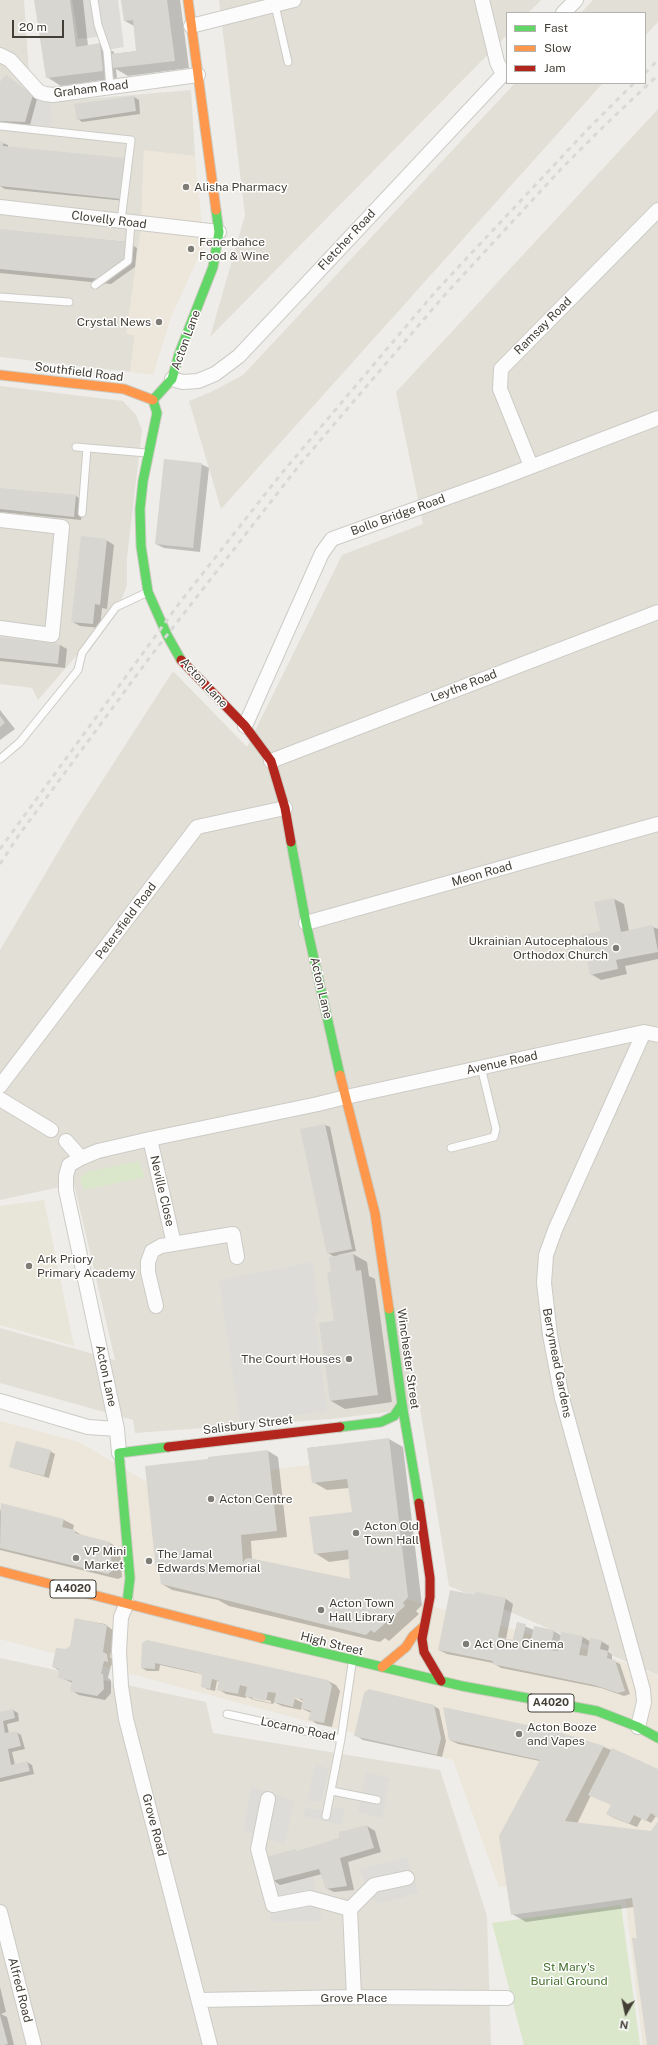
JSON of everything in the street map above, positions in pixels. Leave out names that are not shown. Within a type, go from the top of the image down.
[{"type":"main road","name":"Acton Lane","points":[[188,0],[219,232],[213,267],[179,354],[172,379],[153,400],[157,413],[143,482],[140,508],[141,546],[148,592],[167,635],[181,660],[245,726],[270,761],[285,808],[306,923],[346,1097]]},
{"type":"main road","name":"Southfield Road","points":[[0,375],[124,389],[153,400]]},
{"type":"main road","name":"Winchester Street","points":[[346,1097],[375,1213],[402,1404],[410,1441],[430,1578],[430,1597],[422,1639],[424,1652],[441,1681]]},
{"type":"main road","name":"Salisbury Street","points":[[119,1453],[381,1422],[394,1416],[402,1404]]},
{"type":"main road","name":"Salisbury Street","points":[[381,1422],[401,1427],[410,1441]]},
{"type":"main road","name":"Acton Lane","points":[[119,1453],[130,1578],[127,1603]]},
{"type":"main road","name":"High Street","points":[[0,1571],[352,1662],[597,1711],[658,1738]]},
{"type":"main road","points":[[382,1667],[406,1647],[413,1636],[424,1626]]},
{"type":"street","points":[[191,26],[294,0]]},
{"type":"street","points":[[482,0],[497,62],[505,72]]},
{"type":"street","points":[[564,12],[576,0]]},
{"type":"street","name":"Graham Road","points":[[0,55],[10,60],[39,92],[53,95],[198,75]]},
{"type":"street","name":"Fletcher Road","points":[[172,379],[183,382],[198,381],[215,374],[239,356],[505,72]]},
{"type":"street","name":"Clovelly Road","points":[[0,207],[219,232]]},
{"type":"street","name":"Ramsay Road","points":[[531,466],[500,389],[501,369],[658,210]]},
{"type":"street","name":"Bollo Bridge Road","points":[[245,726],[322,553],[332,539],[658,418]]},
{"type":"street","points":[[0,520],[62,528],[52,635],[0,628]]},
{"type":"street","name":"Leythe Road","points":[[270,761],[658,612]]},
{"type":"street","name":"Petersfield Road","points":[[0,1086],[197,828],[285,808]]},
{"type":"street","name":"Meon Road","points":[[306,923],[658,824]]},
{"type":"street","name":"Avenue Road","points":[[346,1097],[644,1032],[658,1035]]},
{"type":"street","name":"Berrymead Gardens","points":[[638,1728],[644,1702],[643,1690],[562,1398],[550,1335],[544,1283],[546,1255],[555,1230],[644,1032]]},
{"type":"street","name":"Acton Lane","points":[[119,1453],[117,1429],[66,1190],[66,1176],[69,1165],[98,1151],[346,1097]]},
{"type":"street","points":[[0,1099],[51,1130]]},
{"type":"street","name":"Neville Close","points":[[150,1139],[174,1244]]},
{"type":"street","points":[[66,1141],[81,1158]]},
{"type":"street","name":"Neville Close","points":[[156,1306],[148,1272],[148,1262],[152,1252],[161,1246],[233,1234],[238,1257]]},
{"type":"street","points":[[0,1402],[88,1427],[117,1429]]},
{"type":"street","name":"Grove Road","points":[[127,1603],[121,1617],[119,1651],[121,1686],[126,1719],[200,2000],[210,2045]]},
{"type":"street","points":[[268,1799],[258,1849],[273,1905],[310,1898],[350,1909]]},
{"type":"street","points":[[354,1997],[350,1909],[374,1885],[407,1878]]},
{"type":"street","name":"Alfred Road","points":[[0,1912],[34,2045]]},
{"type":"street","name":"Grove Place","points":[[200,2000],[354,1997],[508,1998]]},
{"type":"lane","points":[[94,0],[98,25],[107,51],[110,87]]},
{"type":"lane","points":[[275,5],[288,62]]},
{"type":"lane","points":[[0,126],[131,140],[126,222],[128,261],[95,285]]},
{"type":"lane","points":[[0,297],[69,302]]},
{"type":"lane","points":[[76,447],[149,454]]},
{"type":"lane","points":[[82,512],[87,448]]},
{"type":"lane","points":[[0,759],[20,742],[78,670],[81,663],[82,653],[116,607],[148,592]]},
{"type":"lane","points":[[451,1148],[494,1137],[496,1129],[481,1068]]},
{"type":"lane","points":[[51,1130],[66,1141]]},
{"type":"lane","name":"Locarno Road","points":[[227,1714],[341,1739],[352,1662]]},
{"type":"lane","points":[[326,1816],[341,1739]]},
{"type":"lane","points":[[332,1791],[377,1800]]},
{"type":"shaded area","points":[[0,0],[24,0],[30,87],[49,102],[191,90],[195,156],[144,151],[141,229],[127,334],[135,335],[130,372],[0,357]]},
{"type":"shaded area","points":[[72,0],[118,0],[124,47],[107,50],[105,36],[78,39]]},
{"type":"shaded area","points":[[219,0],[541,0],[529,12],[506,12],[506,36],[210,337],[245,215]]},
{"type":"shaded area","points":[[593,0],[658,0],[658,22],[646,35],[646,12],[582,12]]},
{"type":"shaded area","points":[[514,84],[602,84],[221,509],[189,401],[211,392],[243,375]]},
{"type":"shaded area","points":[[35,98],[51,104],[53,126],[28,124]]},
{"type":"shaded area","points":[[658,109],[658,1675],[449,1586],[420,1408],[331,1419],[135,1433],[133,1420],[0,1383],[0,1328],[115,1360],[74,1184],[0,1200],[0,950],[77,820],[173,671],[247,747],[342,555],[423,524],[396,392]]},
{"type":"shaded area","points":[[144,150],[195,156],[204,245],[171,317],[153,375],[130,372],[135,335],[126,334],[141,229]]},
{"type":"shaded area","points":[[0,386],[123,401],[136,415],[142,430],[127,558],[127,585],[118,608],[38,700],[32,688],[0,684]]},
{"type":"shaded area","name":"Ark Priory Primary Academy","points":[[44,1200],[74,1346],[0,1325],[0,1206]]},
{"type":"shaded area","points":[[313,1262],[319,1314],[315,1315],[327,1411],[240,1422],[219,1280]]},
{"type":"shaded area","points":[[0,1421],[79,1442],[152,1485],[378,1456],[389,1594],[602,1654],[658,1676],[658,2045],[643,2045],[625,1898],[549,1883],[499,1887],[453,1760],[0,1639]]},
{"type":"shaded area","points":[[0,1658],[206,1702],[213,1733],[440,1770],[487,1916],[491,2045],[0,2045]]},
{"type":"shaded area","points":[[315,1764],[329,1769],[321,1802],[307,1801]]},
{"type":"shaded area","points":[[366,1772],[390,1778],[382,1818],[358,1812]]},
{"type":"shaded area","points":[[251,1786],[294,1801],[285,1844],[243,1831]]},
{"type":"shaded area","points":[[334,1807],[345,1809],[341,1825],[303,1816],[306,1808],[333,1811]]},
{"type":"shaded area","points":[[407,1857],[419,1893],[377,1904],[359,1869]]},
{"type":"shaded area","points":[[313,1876],[322,1921],[271,1922],[269,1884]]},
{"type":"green space","points":[[139,1161],[145,1177],[84,1190],[80,1178],[87,1172]]},
{"type":"green space","name":"St Mary's Burial Ground","points":[[621,1905],[640,2045],[524,2045],[492,1923]]},
{"type":"building","points":[[34,0],[70,0],[76,47],[100,43],[103,71],[46,78]]},
{"type":"building","points":[[121,0],[167,0],[175,61],[113,68],[111,54],[136,51],[133,20],[124,21]]},
{"type":"building","points":[[6,75],[33,95],[25,122],[0,121],[0,82]]},
{"type":"building","points":[[134,96],[136,111],[77,120],[74,104]]},
{"type":"building","points":[[0,141],[3,142],[3,146],[125,158],[121,199],[0,186]]},
{"type":"building","points":[[0,229],[128,242],[125,262],[101,279],[0,269]]},
{"type":"building","points":[[164,459],[202,463],[193,548],[155,544]]},
{"type":"building","points":[[0,488],[76,495],[74,517],[0,509]]},
{"type":"building","points":[[81,536],[107,539],[100,605],[95,604],[93,624],[71,622]]},
{"type":"building","points":[[0,637],[60,644],[58,664],[0,658]]},
{"type":"building","points":[[0,716],[5,723],[0,727]]},
{"type":"building","name":"Ukrainian Autocephalous Orthodox Church","points":[[614,898],[621,932],[653,925],[658,952],[616,960],[618,969],[590,975],[582,935],[600,931],[594,902]]},
{"type":"building","points":[[325,1124],[352,1249],[327,1254],[300,1129]]},
{"type":"building","name":"The Court Houses","points":[[353,1253],[356,1271],[361,1270],[378,1395],[330,1401],[319,1323],[334,1321],[327,1273],[331,1272],[329,1257]]},
{"type":"building","points":[[389,1438],[408,1597],[403,1603],[405,1606],[374,1633],[371,1630],[366,1635],[161,1584],[159,1570],[156,1570],[145,1466],[268,1450],[277,1531],[241,1535],[243,1563],[245,1559],[249,1558],[350,1579],[348,1550],[314,1554],[309,1517],[352,1512],[347,1479],[312,1483],[307,1448]]},
{"type":"building","points":[[16,1441],[51,1450],[44,1476],[9,1467]]},
{"type":"building","points":[[1,1503],[64,1519],[62,1527],[75,1530],[75,1533],[110,1542],[112,1571],[108,1574],[0,1548]]},
{"type":"building","points":[[450,1590],[475,1595],[476,1592],[506,1598],[498,1637],[513,1640],[517,1622],[526,1624],[522,1642],[530,1644],[534,1626],[554,1630],[550,1650],[558,1651],[561,1632],[583,1636],[579,1655],[587,1656],[590,1638],[602,1640],[600,1649],[608,1651],[607,1658],[615,1660],[625,1691],[618,1693],[594,1685],[492,1664],[493,1661],[438,1650]]},
{"type":"building","points":[[75,1618],[107,1625],[103,1652],[107,1654],[108,1662],[104,1661],[101,1674],[103,1674],[104,1689],[97,1696],[70,1691],[72,1681],[58,1678],[59,1669],[52,1667],[56,1648],[66,1649],[70,1646]]},
{"type":"building","points":[[147,1640],[328,1680],[332,1686],[324,1723],[308,1720],[311,1711],[301,1708],[303,1699],[295,1698],[293,1707],[274,1702],[276,1693],[268,1692],[266,1701],[245,1696],[247,1687],[240,1685],[238,1694],[217,1690],[219,1681],[212,1679],[210,1689],[201,1687],[202,1675],[195,1672],[155,1663],[155,1669],[141,1668],[142,1643]]},
{"type":"building","points":[[369,1689],[434,1705],[441,1738],[437,1755],[354,1736],[364,1693]]},
{"type":"building","points":[[443,1707],[555,1731],[604,1746],[565,1821],[651,1831],[658,1821],[658,2045],[647,2045],[632,1938],[637,1938],[632,1898],[511,1915],[499,1836],[540,1760],[449,1740]]},
{"type":"building","points":[[13,1709],[15,1718],[3,1721],[5,1733],[17,1731],[21,1746],[8,1749],[11,1765],[27,1761],[30,1771],[0,1778],[0,1712]]},
{"type":"building","points":[[612,1748],[658,1769],[658,1818],[651,1813],[646,1821],[634,1815],[629,1824],[606,1814],[611,1805],[588,1795]]},
{"type":"building","points":[[367,1825],[374,1848],[340,1858],[347,1886],[326,1889],[319,1869],[272,1881],[266,1857],[295,1849],[297,1851],[339,1838],[339,1832]]},
{"type":"building","points":[[0,2015],[8,2044],[4,2045],[0,2045]]},
{"type":"railway","points":[[646,72],[658,60]]},
{"type":"railway","points":[[0,864],[19,835],[150,657],[301,463],[442,298],[561,169],[658,75]]},
{"type":"railway","points":[[0,849],[181,601],[281,474],[436,291],[587,130],[633,84]]},
{"type":"traffic: fast","points":[[153,400],[172,379],[179,354],[213,267],[219,232],[216,210]]},
{"type":"traffic: fast","points":[[153,400],[157,413],[143,481],[140,509],[141,546],[148,592],[167,635],[181,660]]},
{"type":"traffic: fast","points":[[291,842],[306,923],[340,1075]]},
{"type":"traffic: fast","points":[[389,1309],[402,1404],[419,1503]]},
{"type":"traffic: fast","points":[[340,1427],[381,1422],[394,1416],[402,1404]]},
{"type":"traffic: fast","points":[[127,1603],[130,1578],[119,1453],[168,1447]]},
{"type":"traffic: fast","points":[[261,1638],[462,1686],[597,1711],[638,1727],[658,1738]]},
{"type":"traffic: slow","points":[[188,0],[216,210]]},
{"type":"traffic: slow","points":[[0,375],[124,389],[153,400]]},
{"type":"traffic: slow","points":[[340,1075],[375,1213],[389,1309]]},
{"type":"traffic: slow","points":[[0,1571],[261,1638]]},
{"type":"traffic: slow","points":[[382,1667],[406,1647],[413,1636],[424,1626]]},
{"type":"traffic: jam","points":[[181,660],[245,726],[271,761],[285,808],[291,842]]},
{"type":"traffic: jam","points":[[168,1447],[340,1427]]},
{"type":"traffic: jam","points":[[419,1503],[430,1578],[430,1597],[422,1639],[424,1652],[441,1681]]},
{"type":"place","name":"Alisha Pharmacy","points":[[186,187]]},
{"type":"place","name":"Fenerbahce Food & Wine","points":[[191,249]]},
{"type":"place","name":"Crystal News","points":[[159,322]]},
{"type":"place","name":"Ukrainian Autocephalous Orthodox Church","points":[[616,948]]},
{"type":"place","name":"Ark Priory Primary Academy","points":[[29,1266]]},
{"type":"place","name":"The Court Houses","points":[[349,1359]]},
{"type":"place","name":"Acton Centre","points":[[211,1499]]},
{"type":"place","name":"Acton Old Town Hall","points":[[356,1533]]},
{"type":"place","name":"VP Mini Market","points":[[76,1558]]},
{"type":"place","name":"The Jamal Edwards Memorial","points":[[149,1561]]},
{"type":"place","name":"Acton Town Hall Library","points":[[321,1610]]},
{"type":"place","name":"Act One Cinema","points":[[466,1644]]},
{"type":"place","name":"Acton Booze and Vapes","points":[[519,1734]]}]
